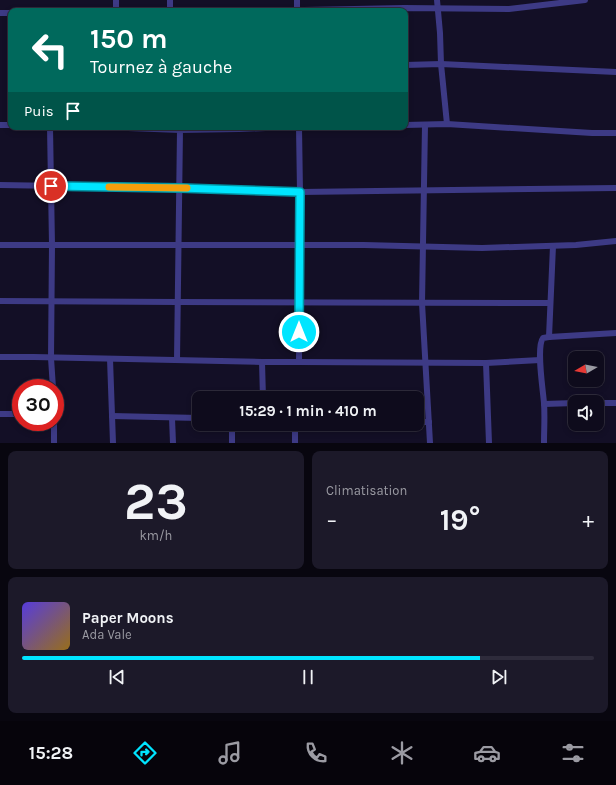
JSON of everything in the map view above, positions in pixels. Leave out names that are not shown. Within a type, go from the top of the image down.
[{"type":"street","points":[[437,0],[447,124]]},
{"type":"street","points":[[403,8],[438,7],[509,9],[585,0]]},
{"type":"street","points":[[408,65],[441,64],[616,72]]},
{"type":"street","points":[[408,125],[447,124],[592,133],[616,133]]},
{"type":"street","points":[[425,125],[422,303],[430,443]]},
{"type":"street","points":[[50,130],[52,245],[51,358],[52,379]]},
{"type":"street","points":[[177,360],[180,130]]},
{"type":"street","points":[[299,130],[299,362]]},
{"type":"street","points":[[0,185],[300,192],[616,188]]},
{"type":"street","points":[[0,245],[364,245],[482,248],[576,245],[616,241]]},
{"type":"street","points":[[549,336],[553,246]]},
{"type":"street","points":[[0,301],[550,303]]},
{"type":"street","points":[[544,443],[544,404],[540,360],[540,341],[549,336],[616,334]]},
{"type":"street","points":[[0,357],[262,362],[486,363],[540,360]]},
{"type":"street","points":[[110,359],[113,443]]},
{"type":"street","points":[[262,362],[263,391]]},
{"type":"street","points":[[486,363],[489,443]]},
{"type":"street","points":[[604,403],[616,402]]},
{"type":"street","points":[[544,404],[568,403]]},
{"type":"street","points":[[0,414],[12,414]]},
{"type":"street","points":[[112,416],[192,418]]},
{"type":"street","points":[[172,418],[173,443]]},
{"type":"street","points":[[424,422],[429,422]]},
{"type":"street","points":[[54,431],[54,443]]},
{"type":"street","points":[[232,431],[232,443]]},
{"type":"street","points":[[295,431],[295,443]]},
{"type":"slow traffic","points":[[109,187],[187,188]]},
{"type":"route","points":[[51,186],[300,192],[299,332]]}]
